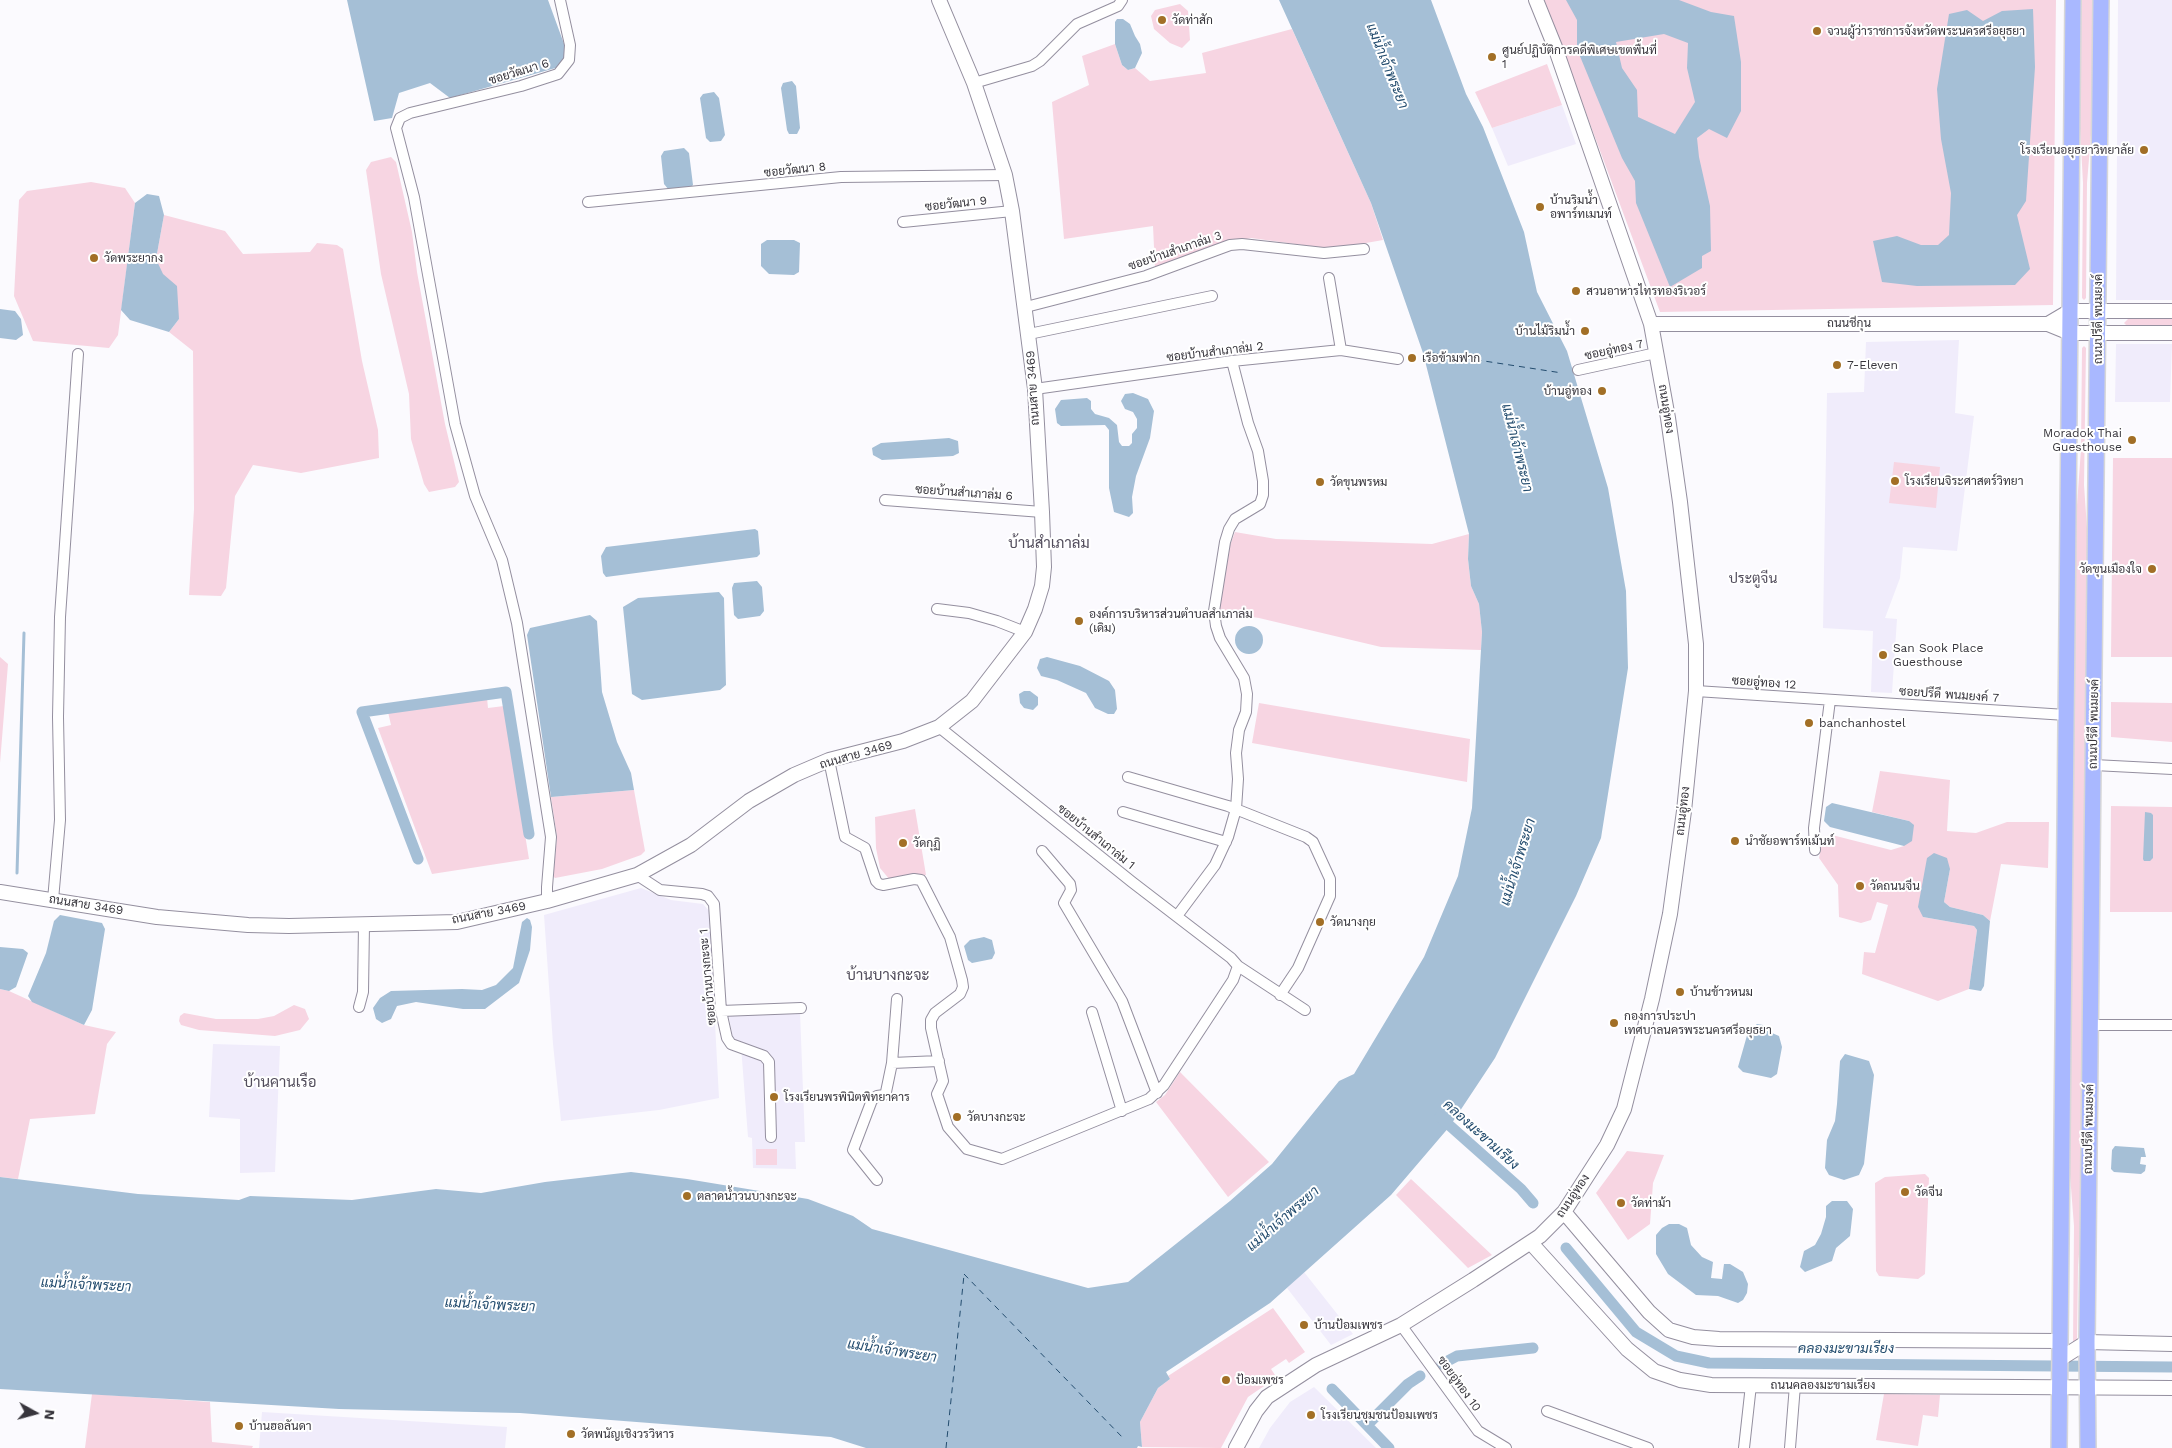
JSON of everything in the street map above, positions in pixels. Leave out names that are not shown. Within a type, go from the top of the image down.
[{"type":"main road","points":[[2059,1448],[2060,1383],[2063,1351],[2066,715],[2073,0]]},
{"type":"main road","name":"ถนนปรีดี พนมยงค์","points":[[2088,1448],[2087,1348],[2101,0]]},
{"type":"street","name":"ซอยวัฒนา 6","points":[[547,901],[546,887],[551,837],[517,623],[502,560],[475,496],[455,424],[414,197],[396,128],[400,118],[410,113],[521,86],[558,74],[569,60],[570,45],[560,0]]},
{"type":"street","name":"ถนนสาย 3469","points":[[0,892],[157,916],[248,925],[364,925],[457,922],[547,901],[637,875],[691,845],[764,792],[794,776],[829,760],[903,741],[939,727],[972,700],[1025,632],[1042,586],[1042,512],[1035,389],[1029,334],[1012,211],[1005,175],[974,83],[938,0]]},
{"type":"street","points":[[974,83],[1032,66],[1040,61],[1077,24],[1118,6],[1122,0]]},
{"type":"street","name":"ถนนอู่ทอง","points":[[1236,1448],[1256,1411],[1267,1397],[1316,1365],[1401,1324],[1531,1243],[1555,1223],[1564,1212],[1607,1145],[1624,1109],[1635,1072],[1670,914],[1685,802],[1696,691],[1696,644],[1680,502],[1651,324],[1558,56],[1536,0]]},
{"type":"street","name":"ซอยวัฒนา 8","points":[[588,202],[841,177],[1005,175]]},
{"type":"street","name":"ซอยวัฒนา 9","points":[[903,222],[1012,211]]},
{"type":"street","name":"ซอยบ้านสำเภาล่ม 3","points":[[1026,307],[1146,276],[1230,245],[1242,244],[1324,254],[1364,249]]},
{"type":"street","points":[[1330,278],[1341,350]]},
{"type":"street","points":[[1029,334],[1212,296]]},
{"type":"street","points":[[2048,324],[2070,311],[2172,311]]},
{"type":"street","name":"ถนนชีกุน","points":[[1651,324],[2048,324],[2070,333],[2172,333]]},
{"type":"street","name":"ซอยบ้านสำเภาล่ม 2","points":[[1035,389],[1232,361],[1341,350],[1398,359]]},
{"type":"street","points":[[53,900],[60,820],[58,717],[60,617],[78,354]]},
{"type":"street","name":"ซอยอู่ทอง 7","points":[[1578,370],[1656,354]]},
{"type":"street","points":[[1176,916],[1215,865],[1226,842],[1236,809],[1238,779],[1236,753],[1239,730],[1246,712],[1247,694],[1244,678],[1220,638],[1214,611],[1225,542],[1230,529],[1235,519],[1260,504],[1263,495],[1264,481],[1258,451],[1248,423],[1232,361]]},
{"type":"street","name":"ซอยบ้านสำเภาล่ม 6","points":[[884,500],[1042,512]]},
{"type":"street","points":[[937,609],[969,613],[1025,632]]},
{"type":"street","name":"ซอยอู่ทอง 12","points":[[1696,691],[1830,700]]},
{"type":"street","points":[[1815,850],[1814,828],[1830,700]]},
{"type":"street","name":"ซอยปรีดี พนมยงค์ 7","points":[[1830,700],[2066,715]]},
{"type":"street","name":"ซอยบ้านสำเภาล่ม 1","points":[[939,727],[1231,958],[1238,966],[1305,1010]]},
{"type":"street","points":[[829,760],[845,837],[865,848],[879,884],[884,885],[914,879],[921,880],[950,937],[963,987],[960,994],[935,1012],[931,1020],[931,1028],[943,1081],[937,1094],[948,1127],[967,1149],[1002,1159],[1122,1111],[1157,1093],[1164,1086],[1232,980],[1238,966]]},
{"type":"street","points":[[2094,765],[2172,769]]},
{"type":"street","points":[[1128,778],[1236,809],[1306,837],[1313,842],[1330,879],[1330,896],[1298,968],[1280,995]]},
{"type":"street","points":[[1123,812],[1226,842]]},
{"type":"street","points":[[1042,851],[1070,884],[1071,890],[1064,903],[1122,1001],[1157,1093]]},
{"type":"street","name":"ซอยบ้านบางกะจะ 1","points":[[637,875],[660,890],[702,894],[708,896],[714,904],[721,1011],[727,1038],[730,1044],[764,1056],[769,1062],[771,1137]]},
{"type":"street","points":[[360,1007],[363,992],[364,925]]},
{"type":"street","points":[[876,1180],[854,1150],[872,1100],[877,1096],[884,1095],[886,1092],[892,1062],[897,999]]},
{"type":"street","points":[[721,1011],[802,1008]]},
{"type":"street","points":[[1092,1012],[1122,1111]]},
{"type":"street","points":[[2090,1025],[2172,1025]]},
{"type":"street","points":[[892,1062],[938,1061]]},
{"type":"street","points":[[1564,1212],[1649,1312],[1669,1330],[1693,1337],[2063,1351],[2172,1344]]},
{"type":"street","name":"ถนนคลองมะขามเรียง","points":[[1531,1243],[1627,1349],[1654,1371],[1680,1380],[1711,1384],[1751,1385],[2087,1383],[2172,1388]]},
{"type":"street","name":"ซอยอู่ทอง 10","points":[[1401,1324],[1478,1431],[1506,1448]]},
{"type":"street","points":[[1744,1448],[1751,1385]]},
{"type":"street","points":[[1790,1448],[1795,1385]]},
{"type":"street","points":[[1547,1411],[1648,1448]]},
{"type":"shaded area","points":[[1544,0],[2056,0],[2053,305],[1660,312]]},
{"type":"shaded area","points":[[2080,0],[2094,0],[2093,110],[2087,183],[2086,298],[2084,300],[2082,298],[2083,183],[2079,110]]},
{"type":"shaded area","name":"โรงเรียนอยุธยาวิทยาลัย","points":[[2118,0],[2172,0],[2172,300],[2116,300]]},
{"type":"shaded area","points":[[1180,4],[1188,11],[1190,40],[1182,48],[1170,43],[1154,29],[1151,16],[1155,10]]},
{"type":"shaded area","points":[[1292,29],[1371,203],[1383,240],[1332,249],[1251,238],[1225,244],[1155,268],[1153,226],[1064,239],[1052,102],[1089,85],[1082,56],[1115,44],[1122,65],[1128,70],[1135,68],[1150,81],[1206,73],[1202,53]]},
{"type":"shaded area","points":[[1547,64],[1562,105],[1492,128],[1475,92]]},
{"type":"shaded area","points":[[1562,105],[1576,144],[1508,166],[1492,128]]},
{"type":"shaded area","points":[[391,157],[396,162],[412,232],[417,272],[445,424],[459,482],[455,487],[429,492],[424,484],[411,439],[409,394],[381,274],[366,170],[371,162]]},
{"type":"shaded area","points":[[91,182],[125,188],[135,203],[118,335],[109,348],[33,341],[14,296],[19,200],[27,191]]},
{"type":"shaded area","points":[[164,215],[225,231],[243,254],[310,252],[317,243],[337,245],[343,249],[362,361],[378,430],[379,458],[301,473],[253,465],[235,496],[226,588],[221,596],[189,595],[194,509],[193,351],[169,332],[179,319],[156,259]]},
{"type":"shaded area","points":[[2128,319],[2172,319],[2172,327],[2128,327],[2124,323]]},
{"type":"shaded area","name":"โรงเรียนจิระศาสตร์วิทยา","points":[[1959,340],[1955,413],[1974,416],[1957,551],[1903,547],[1900,578],[1885,618],[1897,619],[1892,693],[1871,692],[1873,631],[1823,628],[1827,393],[1864,392],[1866,342]]},
{"type":"shaded area","points":[[2116,344],[2172,344],[2170,402],[2115,402]]},
{"type":"shaded area","points":[[2084,346],[2086,348],[2084,485],[2089,557],[2084,1192],[2078,1267],[2077,1344],[2073,1344],[2074,1226],[2069,1162],[2075,533],[2081,449],[2082,348]]},
{"type":"shaded area","points":[[2113,458],[2172,458],[2172,657],[2111,657]]},
{"type":"shaded area","points":[[1894,462],[1940,467],[1936,508],[1889,503]]},
{"type":"shaded area","points":[[1235,532],[1276,539],[1432,544],[1469,534],[1468,559],[1471,586],[1479,604],[1482,632],[1481,650],[1381,647],[1259,618],[1217,612],[1229,548]]},
{"type":"shaded area","points":[[0,657],[8,664],[0,763]]},
{"type":"shaded area","points":[[487,698],[488,708],[504,706],[529,859],[432,874],[378,728],[391,725],[388,712]]},
{"type":"shaded area","points":[[2111,702],[2172,703],[2172,742],[2111,737]]},
{"type":"shaded area","points":[[1259,703],[1470,739],[1467,782],[1252,743]]},
{"type":"shaded area","points":[[1880,771],[1950,780],[1947,831],[1976,833],[2007,822],[2049,822],[2048,868],[2001,864],[1990,921],[1983,915],[1950,907],[1944,902],[1950,869],[1923,917],[1974,926],[1977,930],[1969,989],[1938,1001],[1862,974],[1864,952],[1875,953],[1888,905],[1877,902],[1871,920],[1861,923],[1839,917],[1838,885],[1819,858],[1823,839],[1832,835],[1891,850],[1904,846],[1909,821],[1872,812]]},
{"type":"shaded area","points":[[634,790],[645,851],[641,855],[602,869],[555,878],[553,876],[557,837],[551,797]]},
{"type":"shaded area","points":[[2111,806],[2172,807],[2172,912],[2110,912]]},
{"type":"shaded area","points":[[915,809],[926,875],[890,880],[880,868],[876,848],[875,817]]},
{"type":"shaded area","points":[[641,888],[671,900],[703,904],[709,911],[719,1098],[659,1110],[561,1121],[553,1044],[544,915]]},
{"type":"shaded area","points":[[0,989],[9,991],[84,1025],[116,1032],[107,1044],[95,1114],[30,1119],[18,1179],[0,1177]]},
{"type":"shaded area","points":[[294,1005],[305,1009],[309,1019],[300,1030],[275,1036],[199,1030],[181,1025],[179,1021],[180,1016],[184,1013],[216,1019],[258,1019],[274,1016]]},
{"type":"shaded area","name":"โรงเรียนพรพินิตพิทยาคาร","points":[[800,1012],[805,1142],[795,1142],[796,1169],[753,1168],[752,1138],[748,1137],[741,1046],[733,1038],[729,1017],[735,1014]]},
{"type":"shaded area","points":[[213,1044],[280,1046],[275,1172],[240,1173],[240,1119],[209,1117]]},
{"type":"shaded area","points":[[1180,1072],[1269,1162],[1228,1197],[1156,1102],[1165,1095]]},
{"type":"shaded area","points":[[756,1149],[777,1149],[777,1165],[756,1165]]},
{"type":"shaded area","points":[[1627,1151],[1664,1155],[1653,1183],[1650,1224],[1628,1240],[1596,1193]]},
{"type":"shaded area","points":[[1925,1174],[1929,1178],[1925,1274],[1918,1279],[1879,1276],[1876,1271],[1875,1183],[1885,1177]]},
{"type":"shaded area","points":[[1411,1179],[1492,1255],[1468,1268],[1396,1195]]},
{"type":"shaded area","points":[[1304,1272],[1353,1334],[1331,1345],[1287,1288]]},
{"type":"shaded area","points":[[1273,1308],[1305,1352],[1289,1363],[1286,1359],[1271,1369],[1275,1375],[1270,1382],[1248,1397],[1221,1448],[1142,1447],[1140,1422],[1158,1388],[1170,1379],[1168,1376]]},
{"type":"shaded area","name":"โรงเรียนชุมชนป้อมเพชร","points":[[1314,1387],[1376,1448],[1259,1448],[1270,1428],[1290,1402]]},
{"type":"shaded area","points":[[92,1394],[210,1402],[212,1442],[253,1446],[252,1448],[85,1448]]},
{"type":"shaded area","points":[[1884,1394],[1940,1395],[1938,1417],[1923,1415],[1918,1446],[1876,1440]]},
{"type":"shaded area","points":[[262,1412],[507,1427],[505,1448],[259,1448]]},
{"type":"water","points":[[347,0],[548,0],[567,52],[559,67],[450,98],[430,83],[399,93],[392,118],[374,121]]},
{"type":"water","name":"แม่น้ำเจ้าพระยา","points":[[1279,0],[1431,0],[1466,94],[1483,127],[1524,232],[1537,292],[1567,351],[1608,488],[1626,591],[1628,668],[1601,838],[1576,896],[1495,1058],[1450,1126],[1391,1195],[1270,1303],[1166,1372],[1170,1379],[1158,1388],[1140,1422],[1142,1447],[1138,1446],[1137,1448],[866,1448],[831,1437],[520,1413],[339,1409],[0,1389],[0,1177],[138,1194],[239,1200],[250,1196],[352,1200],[436,1189],[481,1193],[545,1182],[631,1172],[687,1179],[808,1199],[853,1216],[872,1229],[1088,1288],[1128,1282],[1230,1201],[1272,1164],[1339,1081],[1354,1074],[1424,957],[1458,876],[1472,808],[1482,632],[1479,604],[1471,586],[1468,559],[1469,534],[1423,353],[1371,203]]},
{"type":"water","points":[[1566,0],[1679,0],[1711,12],[1734,16],[1741,62],[1741,111],[1727,138],[1709,129],[1697,138],[1699,157],[1710,206],[1711,251],[1702,256],[1702,268],[1670,287],[1636,203],[1635,181],[1622,158],[1577,49],[1577,20]],"holes":[[[1664,34],[1688,43],[1687,68],[1695,102],[1675,134],[1638,117],[1637,90],[1622,68],[1616,42]]]},
{"type":"water","points":[[2033,9],[2035,67],[2026,201],[2017,215],[2030,269],[2015,285],[1917,286],[1882,282],[1873,241],[1897,236],[1921,245],[1938,245],[1949,235],[1951,193],[1941,139],[1937,89],[1949,14],[1967,10],[1983,21],[2002,11]]},
{"type":"water","points":[[1117,19],[1123,19],[1130,24],[1140,44],[1142,53],[1135,68],[1128,70],[1122,65],[1115,44],[1115,22]]},
{"type":"water","points":[[792,81],[796,86],[800,128],[797,134],[789,134],[787,130],[781,88],[783,83]]},
{"type":"water","points":[[714,92],[719,98],[725,135],[721,141],[710,142],[706,138],[700,98],[703,94]]},
{"type":"water","points":[[684,148],[689,153],[693,185],[690,188],[669,190],[664,184],[661,156],[664,151]]},
{"type":"water","points":[[147,194],[159,196],[164,215],[156,259],[163,274],[177,286],[179,319],[169,332],[130,320],[121,310],[135,203]]},
{"type":"water","points":[[767,240],[794,240],[800,243],[799,272],[794,275],[769,274],[761,266],[761,244]]},
{"type":"water","points":[[0,309],[15,311],[21,319],[23,335],[16,340],[0,338]]},
{"type":"water","points":[[1133,393],[1148,399],[1154,411],[1150,438],[1136,476],[1132,497],[1133,513],[1129,517],[1114,512],[1109,488],[1109,430],[1105,425],[1061,426],[1057,423],[1055,409],[1061,400],[1087,398],[1091,401],[1091,409],[1095,414],[1109,418],[1117,425],[1119,442],[1122,446],[1129,446],[1132,443],[1132,434],[1137,428],[1137,419],[1133,412],[1125,409],[1121,401],[1125,394]]},
{"type":"water","points":[[949,438],[958,441],[959,453],[953,456],[882,460],[873,455],[872,448],[881,443]]},
{"type":"water","points":[[755,529],[758,531],[760,554],[757,557],[606,577],[603,573],[601,556],[606,547]]},
{"type":"water","points":[[757,581],[762,587],[764,611],[760,616],[738,619],[734,615],[732,588],[734,583]]},
{"type":"water","points":[[719,592],[724,598],[726,685],[720,690],[642,700],[632,694],[623,607],[638,598]]},
{"type":"water","points":[[590,615],[597,621],[602,692],[617,742],[631,773],[634,790],[551,797],[527,635],[530,628]]},
{"type":"water","points":[[1249,626],[1259,630],[1263,640],[1259,650],[1249,654],[1239,650],[1235,640],[1239,630]]},
{"type":"water","points":[[1047,657],[1080,666],[1109,681],[1115,690],[1117,709],[1114,714],[1108,714],[1095,708],[1086,693],[1057,680],[1041,676],[1037,668],[1040,659]]},
{"type":"water","points":[[1024,691],[1030,691],[1038,697],[1038,705],[1033,710],[1024,708],[1020,703],[1019,694]]},
{"type":"water","points":[[1832,803],[1909,821],[1914,825],[1912,841],[1904,846],[1830,827],[1824,821],[1826,807]]},
{"type":"water","points":[[2145,812],[2153,815],[2153,858],[2150,861],[2144,861],[2143,859]]},
{"type":"water","points":[[1934,853],[1947,858],[1950,869],[1944,902],[1950,907],[1983,915],[1990,921],[1984,986],[1981,991],[1969,989],[1977,930],[1974,926],[1923,917],[1918,907],[1927,858]]},
{"type":"water","points":[[60,915],[102,923],[105,929],[92,1010],[84,1025],[32,1002],[28,996],[46,953],[54,921]]},
{"type":"water","points":[[527,918],[530,920],[532,927],[530,950],[519,983],[485,1009],[463,1009],[416,1002],[397,1006],[391,1019],[382,1023],[376,1019],[373,1008],[380,998],[391,991],[482,990],[496,985],[513,968],[522,922]]},
{"type":"water","points":[[984,937],[992,940],[995,953],[992,959],[972,963],[968,960],[964,946],[970,940]]},
{"type":"water","points":[[0,947],[23,949],[28,953],[16,987],[9,991],[0,989]]},
{"type":"water","points":[[1757,1024],[1763,1025],[1765,1030],[1779,1036],[1782,1047],[1777,1074],[1771,1078],[1743,1072],[1738,1067],[1748,1032]]},
{"type":"water","points":[[1845,1054],[1869,1061],[1874,1075],[1864,1164],[1859,1175],[1844,1180],[1829,1175],[1825,1168],[1827,1140],[1835,1121],[1840,1061]]},
{"type":"water","points":[[2115,1146],[2144,1148],[2146,1157],[2141,1157],[2140,1164],[2146,1165],[2145,1171],[2141,1174],[2114,1172],[2111,1169],[2112,1150]]},
{"type":"water","points":[[1832,1201],[1847,1201],[1853,1209],[1850,1236],[1836,1248],[1832,1261],[1805,1272],[1800,1267],[1804,1251],[1815,1245],[1821,1234],[1826,1217],[1826,1206]]},
{"type":"water","points":[[1669,1224],[1679,1224],[1687,1228],[1691,1245],[1702,1257],[1713,1262],[1711,1278],[1722,1279],[1724,1264],[1730,1264],[1743,1272],[1748,1284],[1747,1293],[1743,1300],[1738,1303],[1718,1296],[1696,1295],[1668,1274],[1656,1254],[1656,1235]]},
{"type":"waterway","points":[[17,873],[24,633]]},
{"type":"waterway","points":[[418,859],[362,712],[506,692],[529,834]]},
{"type":"waterway","name":"คลองมะขามเรียง","points":[[1440,1117],[1521,1189],[1533,1203]]},
{"type":"waterway","name":"คลองมะขามเรียง","points":[[1566,1248],[1636,1332],[1676,1356],[1709,1363],[2172,1367]]},
{"type":"waterway","points":[[1442,1364],[1457,1356],[1533,1348]]},
{"type":"waterway","points":[[1367,1425],[1408,1384],[1420,1376]]},
{"type":"waterway","points":[[1332,1389],[1389,1448]]},
{"type":"ferry route","points":[[1432,353],[1562,373]]},
{"type":"ferry route","points":[[964,1274],[1124,1439]]},
{"type":"ferry route","points":[[946,1448],[964,1275]]},
{"type":"place","name":"วัดท่าสัก","points":[[1162,20]]},
{"type":"place","name":"จวนผู้ว่าราชการจังหวัดพระนครศรีอยุธยา","points":[[1817,31]]},
{"type":"place","name":"ศูนย์ปฏิบัติการคดีพิเศษเขตพื้นที่ 1","points":[[1492,57]]},
{"type":"place","name":"โรงเรียนอยุธยาวิทยาลัย","points":[[2144,150]]},
{"type":"place","name":"บ้านริมน้ำ อพาร์ทเมนท์","points":[[1540,207]]},
{"type":"place","name":"วัดพระยากง","points":[[94,258]]},
{"type":"place","name":"สวนอาหารไทรทองริเวอร์","points":[[1576,291]]},
{"type":"place","name":"บ้านไม้ริมน้ำ","points":[[1585,331]]},
{"type":"place","name":"เรือข้ามฟาก","points":[[1412,358]]},
{"type":"place","name":"7-Eleven","points":[[1837,365]]},
{"type":"place","name":"บ้านอู่ทอง","points":[[1602,391]]},
{"type":"place","name":"Moradok Thai Guesthouse","points":[[2132,440]]},
{"type":"place","name":"โรงเรียนจิระศาสตร์วิทยา","points":[[1895,481]]},
{"type":"place","name":"วัดขุนพรหม","points":[[1320,482]]},
{"type":"place","name":"วัดขุนเมืองใจ","points":[[2152,569]]},
{"type":"place","name":"องค์การบริหารส่วนตำบลสำเภาล่ม (เดิม)","points":[[1079,621]]},
{"type":"place","name":"San Sook Place Guesthouse","points":[[1883,655]]},
{"type":"place","name":"banchanhostel","points":[[1809,723]]},
{"type":"place","name":"นำชัยอพาร์ทเม้นท์","points":[[1735,841]]},
{"type":"place","name":"วัดกุฏิ","points":[[903,843]]},
{"type":"place","name":"วัดถนนจีน","points":[[1860,886]]},
{"type":"place","name":"วัดนางกุย","points":[[1320,922]]},
{"type":"place","name":"บ้านข้าวหนม","points":[[1680,992]]},
{"type":"place","name":"กองการประปา เทศบาลนครพระนครศรีอยุธยา","points":[[1614,1023]]},
{"type":"place","name":"โรงเรียนพรพินิตพิทยาคาร","points":[[774,1097]]},
{"type":"place","name":"วัดบางกะจะ","points":[[957,1117]]},
{"type":"place","name":"วัดจีน","points":[[1905,1192]]},
{"type":"place","name":"ตลาดน้ำวนบางกะจะ","points":[[687,1196]]},
{"type":"place","name":"วัดท่าม้า","points":[[1621,1203]]},
{"type":"place","name":"บ้านป้อมเพชร","points":[[1304,1325]]},
{"type":"place","name":"ป้อมเพชร","points":[[1226,1380]]},
{"type":"place","name":"โรงเรียนชุมชนป้อมเพชร","points":[[1311,1415]]},
{"type":"place","name":"บ้านฮอลันดา","points":[[239,1426]]},
{"type":"place","name":"วัดพนัญเชิงวรวิหาร","points":[[571,1434]]},
{"type":"district","name":"บ้านสำเภาล่ม","points":[[1049,544]]},
{"type":"district","name":"ประตูจีน","points":[[1753,579]]},
{"type":"district","name":"บ้านบางกะจะ","points":[[888,976]]},
{"type":"district","name":"บ้านคานเรือ","points":[[280,1083]]}]
